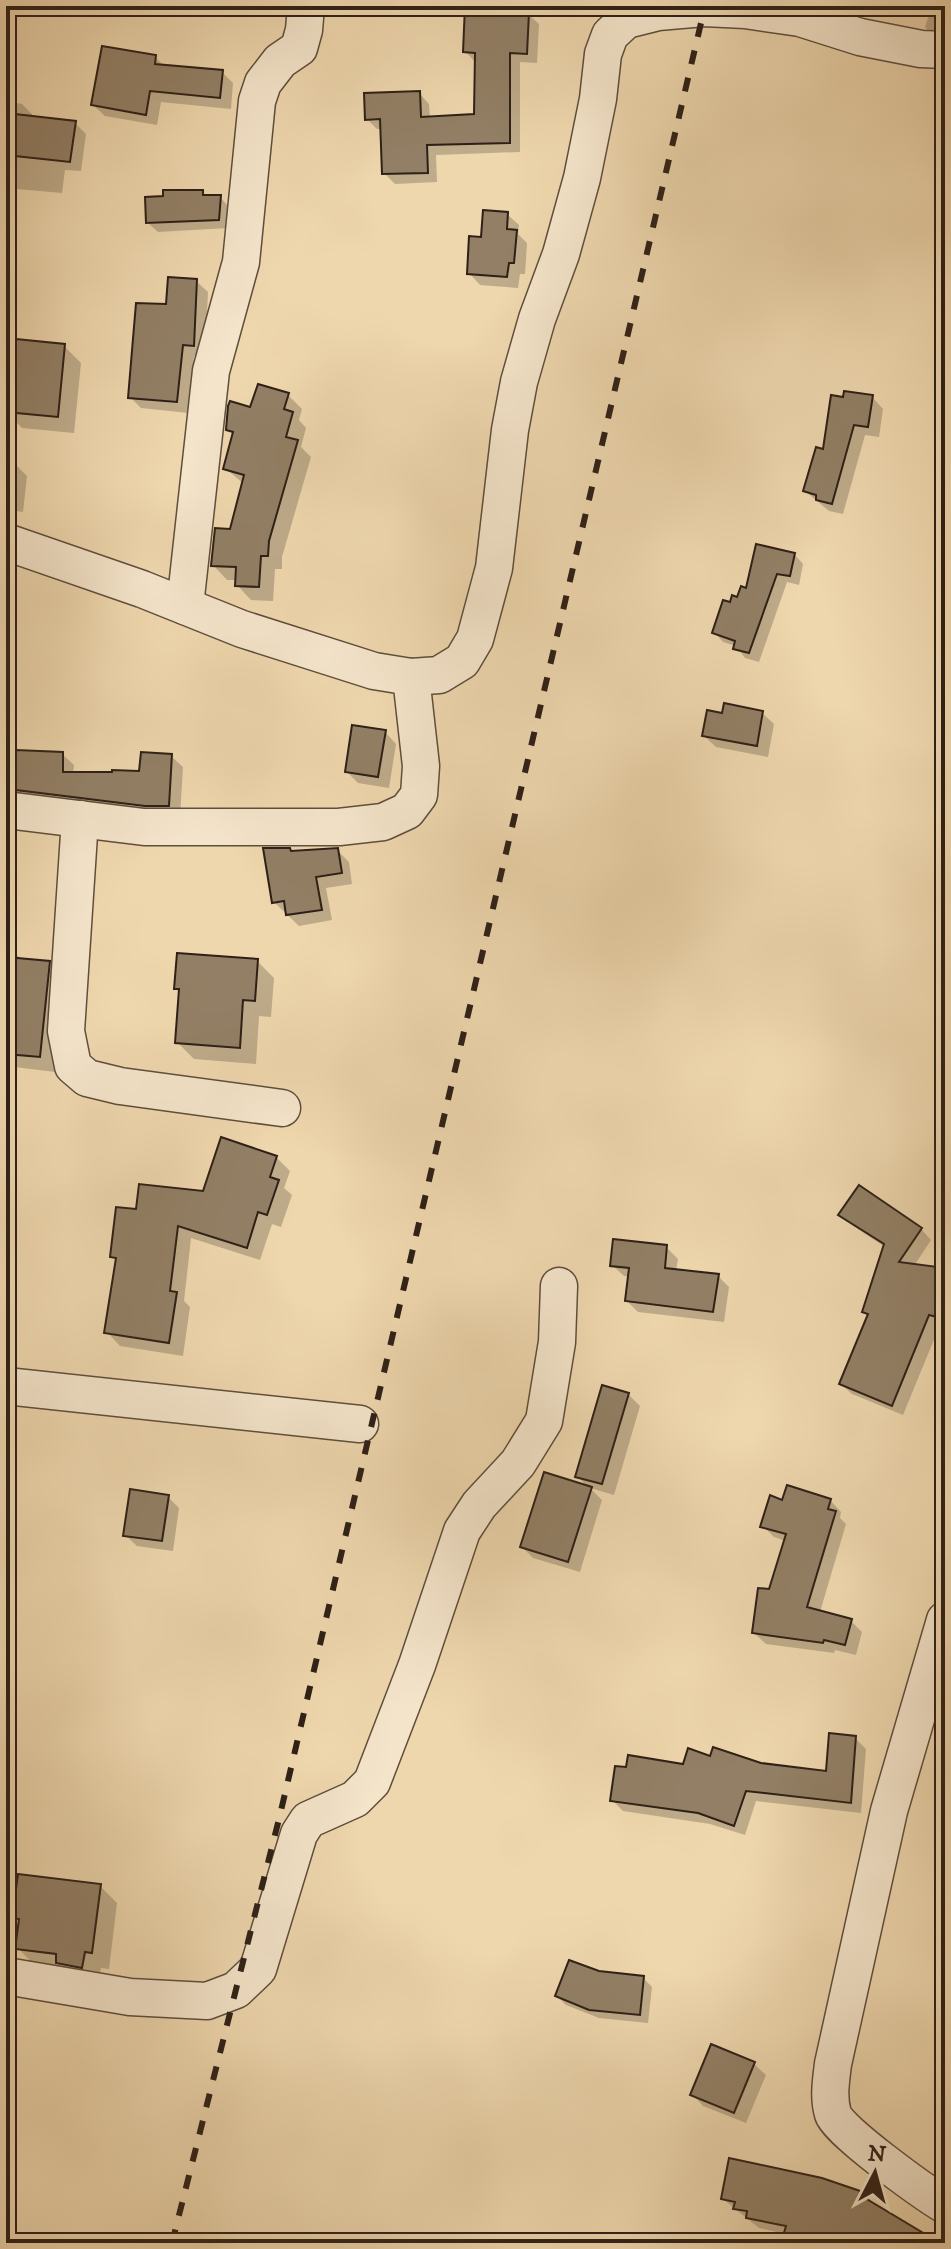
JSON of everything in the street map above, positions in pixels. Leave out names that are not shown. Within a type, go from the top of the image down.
[{"type":"street","points":[[185,606],[211,371],[241,262],[257,101],[263,83],[271,72],[280,61],[299,48],[306,6]]},
{"type":"street","points":[[6,542],[242,629],[374,671],[411,677],[439,675],[462,661],[475,639],[494,568],[510,430],[519,382],[582,178],[598,99],[603,54],[610,35],[626,20],[658,12],[704,8],[800,18],[860,37],[921,49],[945,50]]},
{"type":"street","points":[[6,810],[159,827],[339,827],[383,822],[407,811],[419,795],[421,766],[411,677]]},
{"type":"street","points":[[80,819],[66,1031],[73,1066],[87,1078],[120,1086],[282,1108]]},
{"type":"street","points":[[6,1976],[130,1997],[207,2001],[236,1990],[258,1969],[299,1834],[308,1820],[355,1799],[372,1782],[417,1665],[462,1531],[479,1505],[518,1463],[544,1421],[557,1342],[559,1286]]},
{"type":"street","points":[[6,1386],[360,1424]]},
{"type":"street","points":[[945,1620],[889,1811],[833,2064],[830,2093],[834,2118],[856,2139],[945,2205]]},
{"type":"building","points":[[465,6],[493,6],[493,10],[529,12],[527,54],[510,53],[510,143],[427,145],[428,173],[382,174],[380,119],[365,120],[364,93],[420,91],[421,117],[474,114],[475,53],[463,52]]},
{"type":"building","points":[[102,46],[156,55],[155,64],[223,70],[220,98],[150,91],[146,115],[91,105]]},
{"type":"building","points":[[6,113],[76,121],[70,162],[6,155]]},
{"type":"building","points":[[163,190],[203,190],[203,195],[221,195],[219,220],[146,223],[145,197],[163,196]]},
{"type":"building","points":[[483,210],[508,212],[507,229],[517,230],[514,263],[509,263],[507,277],[467,274],[469,236],[481,237]]},
{"type":"building","points":[[168,277],[197,279],[194,346],[183,345],[177,402],[128,398],[136,303],[166,304]]},
{"type":"building","points":[[6,338],[65,344],[58,417],[6,412]]},
{"type":"building","points":[[258,384],[289,393],[284,409],[293,412],[286,437],[298,440],[269,541],[268,556],[261,556],[259,587],[235,586],[236,567],[211,566],[215,528],[230,529],[244,475],[223,469],[233,432],[226,430],[228,406],[230,401],[250,407]]},
{"type":"building","points":[[844,391],[873,395],[868,427],[854,425],[832,504],[816,500],[816,495],[803,491],[816,447],[823,449],[831,395],[843,397]]},
{"type":"building","points":[[756,544],[795,553],[790,576],[777,574],[749,653],[733,649],[735,641],[712,633],[723,600],[730,602],[732,595],[737,597],[741,586],[746,588]]},
{"type":"building","points":[[724,703],[763,711],[757,746],[702,736],[707,710],[722,713]]},
{"type":"building","points":[[352,725],[386,730],[378,777],[345,772]]},
{"type":"building","points":[[16,750],[63,752],[63,772],[139,771],[141,752],[172,754],[169,806],[145,806],[8,789],[9,766],[16,766]]},
{"type":"building","points":[[263,848],[290,848],[291,851],[338,848],[342,873],[316,877],[322,910],[286,915],[284,901],[272,903]]},
{"type":"building","points":[[177,953],[258,959],[255,1001],[243,1000],[240,1048],[175,1043],[179,989],[174,989]]},
{"type":"building","points":[[6,957],[50,961],[40,1057],[6,1054]]},
{"type":"building","points":[[221,1137],[277,1156],[270,1177],[279,1180],[267,1215],[258,1212],[247,1248],[178,1226],[170,1291],[177,1292],[169,1343],[104,1333],[116,1258],[110,1257],[116,1207],[136,1209],[139,1184],[203,1191]]},
{"type":"building","points":[[859,1185],[922,1228],[899,1262],[938,1267],[936,1285],[945,1288],[937,1317],[929,1315],[892,1406],[839,1384],[868,1314],[862,1312],[884,1244],[838,1215]]},
{"type":"building","points":[[613,1239],[667,1245],[665,1268],[719,1274],[713,1312],[625,1301],[629,1268],[610,1266]]},
{"type":"building","points":[[602,1385],[629,1393],[602,1484],[575,1477]]},
{"type":"building","points":[[544,1472],[592,1487],[568,1562],[520,1547]]},
{"type":"building","points":[[787,1485],[831,1499],[828,1509],[836,1511],[807,1607],[852,1619],[845,1645],[752,1633],[758,1588],[769,1589],[786,1534],[760,1527],[770,1495],[782,1500]]},
{"type":"building","points":[[130,1489],[169,1495],[162,1541],[123,1536]]},
{"type":"building","points":[[829,1733],[856,1736],[851,1803],[746,1791],[734,1826],[698,1813],[610,1801],[615,1766],[626,1767],[628,1755],[683,1764],[688,1748],[710,1756],[713,1747],[761,1763],[826,1771]]},
{"type":"building","points":[[18,1874],[101,1884],[92,1953],[85,1952],[82,1968],[56,1963],[56,1954],[15,1949],[19,1919],[12,1918]]},
{"type":"building","points":[[569,1960],[599,1971],[644,1976],[640,2015],[589,2010],[555,1996]]},
{"type":"building","points":[[711,2044],[755,2062],[734,2113],[690,2095]]},
{"type":"building","points":[[729,2158],[822,2178],[866,2193],[865,2198],[940,2243],[781,2243],[786,2226],[746,2218],[747,2211],[733,2209],[735,2202],[721,2199]]},
{"type":"railway","points":[[172,2243],[279,1819],[705,6]]}]
